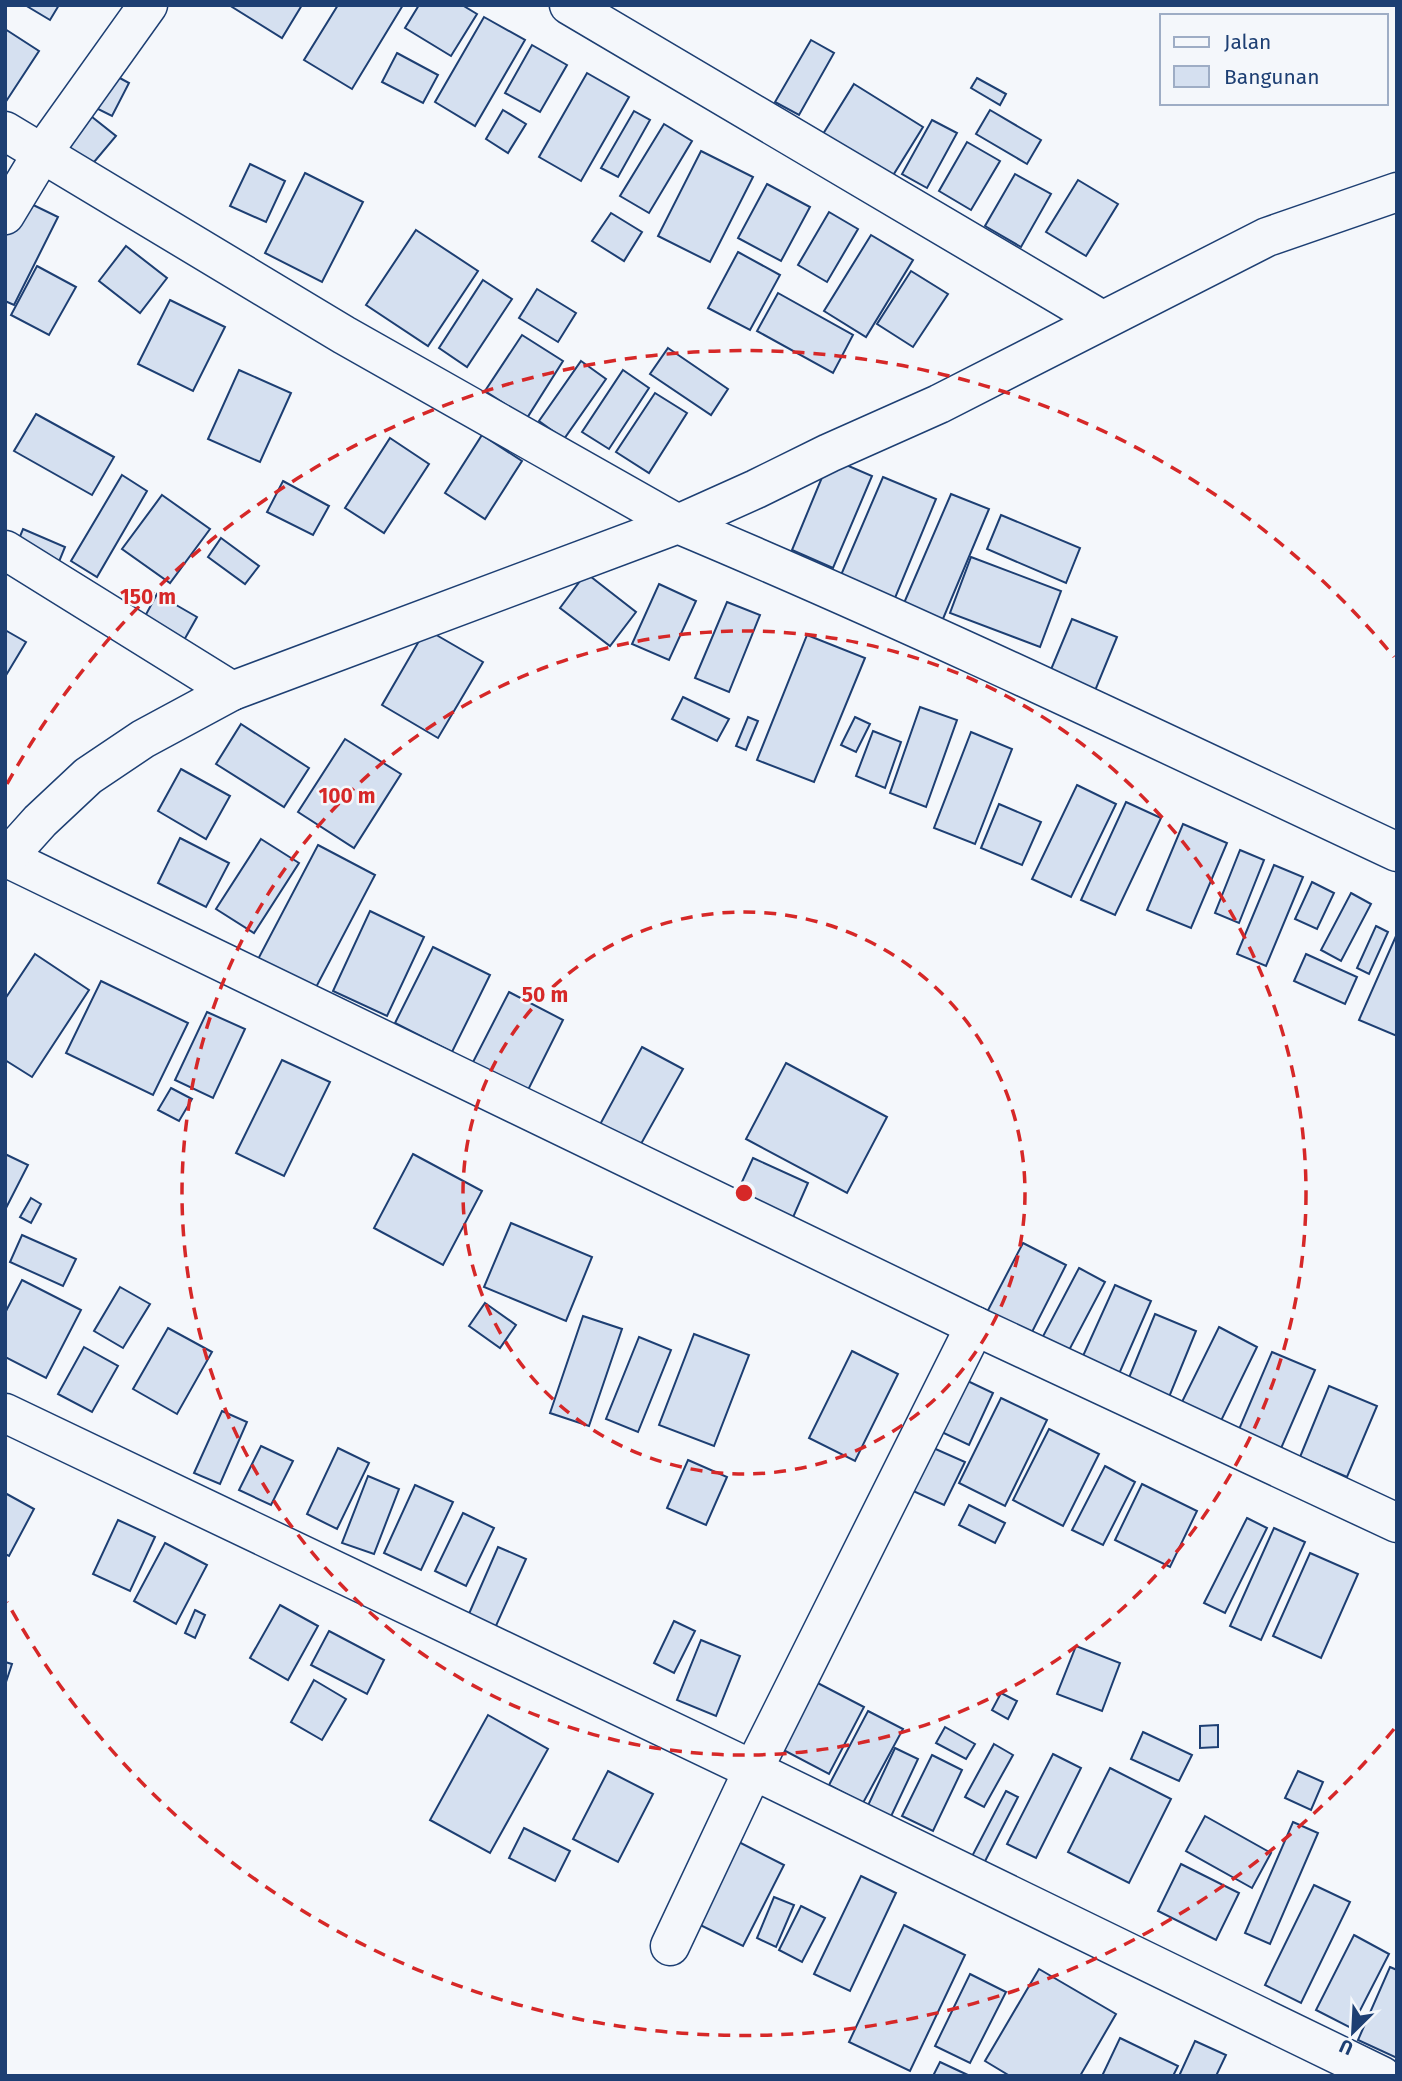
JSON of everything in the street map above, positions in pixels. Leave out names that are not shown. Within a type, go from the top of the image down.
[{"type":"street","points":[[5,215],[43,152],[148,5]]},
{"type":"street","points":[[569,5],[1102,320]]},
{"type":"street","points":[[5,131],[344,335],[678,524],[815,582],[1066,696],[1397,852]]},
{"type":"street","points":[[1397,192],[1267,237],[939,404],[678,524],[232,691],[143,739],[88,776],[40,821],[6,859],[975,1326],[1397,1523]]},
{"type":"street","points":[[5,550],[232,691]]},
{"type":"street","points":[[670,1946],[753,1770],[975,1326]]},
{"type":"street","points":[[5,1413],[753,1770],[1382,2076]]},
{"type":"building","points":[[25,5],[59,5],[50,20]]},
{"type":"building","points":[[229,5],[302,5],[282,38]]},
{"type":"building","points":[[338,5],[403,5],[352,89],[304,60]]},
{"type":"building","points":[[419,5],[462,5],[477,14],[451,56],[405,28]]},
{"type":"building","points":[[484,17],[525,40],[475,126],[435,102]]},
{"type":"building","points":[[5,29],[39,51],[5,103]]},
{"type":"building","points":[[811,40],[834,53],[799,115],[775,102]]},
{"type":"building","points":[[532,45],[567,65],[540,112],[505,93]]},
{"type":"building","points":[[397,53],[438,75],[423,103],[382,82]]},
{"type":"building","points":[[105,70],[129,83],[112,116],[88,104]]},
{"type":"building","points":[[587,73],[629,97],[581,181],[539,157]]},
{"type":"building","points":[[977,78],[1006,94],[1000,105],[971,88]]},
{"type":"building","points":[[854,84],[923,127],[892,177],[823,134]]},
{"type":"building","points":[[82,109],[116,136],[89,168],[56,141]]},
{"type":"building","points":[[503,110],[526,124],[508,153],[486,139]]},
{"type":"building","points":[[990,110],[1041,140],[1027,164],[976,134]]},
{"type":"building","points":[[634,111],[650,120],[618,177],[601,168]]},
{"type":"building","points":[[932,120],[957,133],[927,188],[902,174]]},
{"type":"building","points":[[664,124],[692,141],[649,213],[620,196]]},
{"type":"building","points":[[967,142],[1000,161],[971,210],[939,191]]},
{"type":"building","points":[[701,151],[753,177],[710,262],[658,236]]},
{"type":"building","points":[[250,164],[285,181],[266,222],[230,206]]},
{"type":"building","points":[[305,173],[363,202],[322,282],[265,253]]},
{"type":"building","points":[[1015,174],[1051,194],[1021,247],[985,226]]},
{"type":"building","points":[[1078,180],[1118,204],[1086,256],[1046,232]]},
{"type":"building","points":[[767,184],[810,207],[781,261],[738,238]]},
{"type":"building","points":[[23,200],[58,217],[14,305],[5,301],[5,236]]},
{"type":"building","points":[[829,212],[858,229],[827,282],[798,265]]},
{"type":"building","points":[[611,213],[642,232],[624,261],[592,241]]},
{"type":"building","points":[[416,230],[478,271],[428,346],[366,305]]},
{"type":"building","points":[[871,235],[913,260],[866,337],[824,311]]},
{"type":"building","points":[[126,246],[167,278],[140,313],[99,281]]},
{"type":"building","points":[[738,252],[780,275],[750,330],[708,308]]},
{"type":"building","points":[[37,266],[76,287],[49,335],[11,315]]},
{"type":"building","points":[[911,271],[948,294],[913,347],[877,324]]},
{"type":"building","points":[[483,280],[512,299],[467,367],[439,348]]},
{"type":"building","points":[[537,289],[576,313],[558,342],[519,318]]},
{"type":"building","points":[[778,293],[853,335],[833,373],[757,331]]},
{"type":"building","points":[[170,300],[225,327],[193,391],[138,364]]},
{"type":"building","points":[[522,335],[563,361],[527,418],[485,391]]},
{"type":"building","points":[[668,348],[728,389],[711,415],[650,374]]},
{"type":"building","points":[[581,361],[606,379],[564,439],[539,421]]},
{"type":"building","points":[[239,370],[291,393],[260,462],[208,439]]},
{"type":"building","points":[[623,370],[649,388],[609,449],[582,432]]},
{"type":"building","points":[[655,393],[687,413],[649,473],[616,452]]},
{"type":"building","points":[[36,414],[114,457],[92,495],[14,451]]},
{"type":"building","points":[[482,435],[522,461],[485,519],[445,493]]},
{"type":"building","points":[[390,438],[429,464],[384,533],[345,508]]},
{"type":"building","points":[[830,458],[872,476],[833,568],[792,550]]},
{"type":"building","points":[[122,475],[147,491],[97,577],[71,561]]},
{"type":"building","points":[[883,477],[936,499],[895,598],[841,575]]},
{"type":"building","points":[[283,481],[329,506],[313,535],[267,512]]},
{"type":"building","points":[[951,494],[989,509],[940,626],[901,610]]},
{"type":"building","points":[[162,495],[210,529],[170,583],[122,549]]},
{"type":"building","points":[[1001,515],[1080,548],[1066,583],[987,549]]},
{"type":"building","points":[[23,529],[65,547],[56,569],[14,551]]},
{"type":"building","points":[[221,538],[259,566],[245,584],[208,557]]},
{"type":"building","points":[[971,557],[1061,591],[1040,647],[950,613]]},
{"type":"building","points":[[586,573],[636,612],[610,646],[560,608]]},
{"type":"building","points":[[659,584],[696,601],[669,660],[632,644]]},
{"type":"building","points":[[157,594],[197,617],[183,642],[143,620]]},
{"type":"building","points":[[727,602],[760,615],[729,692],[695,678]]},
{"type":"building","points":[[1072,619],[1117,637],[1092,698],[1047,679]]},
{"type":"building","points":[[426,629],[483,662],[438,738],[382,705]]},
{"type":"building","points":[[5,630],[26,642],[5,677]]},
{"type":"building","points":[[807,635],[865,658],[814,782],[757,760]]},
{"type":"building","points":[[683,697],[729,719],[717,741],[672,719]]},
{"type":"building","points":[[920,707],[957,720],[926,807],[890,793]]},
{"type":"building","points":[[748,717],[758,721],[746,750],[736,746]]},
{"type":"building","points":[[855,717],[870,724],[856,752],[841,745]]},
{"type":"building","points":[[241,724],[309,768],[284,807],[216,764]]},
{"type":"building","points":[[873,731],[901,742],[885,788],[856,776]]},
{"type":"building","points":[[971,732],[1012,749],[975,844],[934,828]]},
{"type":"building","points":[[345,739],[401,774],[354,848],[298,812]]},
{"type":"building","points":[[181,769],[230,796],[206,839],[158,811]]},
{"type":"building","points":[[1077,785],[1116,804],[1071,897],[1032,879]]},
{"type":"building","points":[[1126,802],[1161,818],[1115,915],[1081,900]]},
{"type":"building","points":[[999,804],[1041,822],[1022,865],[981,848]]},
{"type":"building","points":[[1183,824],[1227,843],[1191,928],[1147,910]]},
{"type":"building","points":[[180,838],[229,863],[206,907],[158,883]]},
{"type":"building","points":[[261,839],[299,863],[254,933],[216,909]]},
{"type":"building","points":[[318,845],[375,875],[313,993],[256,963]]},
{"type":"building","points":[[1240,850],[1264,860],[1239,923],[1215,913]]},
{"type":"building","points":[[1274,865],[1303,877],[1266,966],[1237,954]]},
{"type":"building","points":[[1312,882],[1334,893],[1317,929],[1295,919]]},
{"type":"building","points":[[1351,893],[1371,904],[1341,961],[1321,950]]},
{"type":"building","points":[[370,911],[424,937],[387,1016],[333,991]]},
{"type":"building","points":[[1376,926],[1388,932],[1369,974],[1357,968]]},
{"type":"building","points":[[1397,937],[1397,1036],[1359,1020]]},
{"type":"building","points":[[433,947],[490,975],[452,1052],[395,1023]]},
{"type":"building","points":[[35,954],[89,990],[32,1077],[5,1060],[5,999]]},
{"type":"building","points":[[1306,954],[1357,977],[1345,1004],[1294,981]]},
{"type":"building","points":[[101,981],[188,1023],[153,1095],[66,1053]]},
{"type":"building","points":[[509,992],[563,1020],[526,1094],[471,1066]]},
{"type":"building","points":[[207,1012],[245,1029],[213,1098],[175,1080]]},
{"type":"building","points":[[642,1047],[683,1069],[637,1151],[597,1130]]},
{"type":"building","points":[[282,1060],[330,1082],[284,1176],[236,1153]]},
{"type":"building","points":[[786,1063],[887,1117],[847,1193],[746,1139]]},
{"type":"building","points":[[171,1088],[192,1099],[179,1121],[158,1110]]},
{"type":"building","points":[[5,1154],[28,1165],[5,1210]]},
{"type":"building","points":[[413,1154],[482,1191],[443,1265],[374,1228]]},
{"type":"building","points":[[753,1158],[808,1183],[791,1222],[735,1197]]},
{"type":"building","points":[[31,1198],[41,1204],[31,1223],[20,1217]]},
{"type":"building","points":[[511,1223],[592,1257],[566,1321],[484,1287]]},
{"type":"building","points":[[22,1235],[76,1259],[63,1286],[10,1262]]},
{"type":"building","points":[[1023,1243],[1066,1265],[1029,1338],[985,1316]]},
{"type":"building","points":[[1079,1268],[1105,1282],[1066,1356],[1040,1342]]},
{"type":"building","points":[[22,1280],[81,1310],[46,1378],[5,1357],[5,1313]]},
{"type":"building","points":[[1115,1285],[1151,1301],[1115,1383],[1078,1367]]},
{"type":"building","points":[[120,1287],[150,1304],[123,1348],[94,1331]]},
{"type":"building","points":[[485,1303],[516,1325],[500,1348],[469,1326]]},
{"type":"building","points":[[1155,1314],[1196,1331],[1167,1402],[1126,1385]]},
{"type":"building","points":[[583,1316],[622,1329],[589,1426],[550,1413]]},
{"type":"building","points":[[1219,1327],[1257,1347],[1217,1429],[1178,1410]]},
{"type":"building","points":[[168,1328],[212,1352],[177,1414],[133,1389]]},
{"type":"building","points":[[694,1334],[749,1355],[714,1446],[659,1425]]},
{"type":"building","points":[[639,1337],[671,1350],[638,1432],[606,1419]]},
{"type":"building","points":[[84,1347],[118,1366],[92,1412],[58,1394]]},
{"type":"building","points":[[852,1351],[898,1374],[855,1461],[809,1438]]},
{"type":"building","points":[[1272,1352],[1315,1370],[1279,1453],[1237,1434]]},
{"type":"building","points":[[955,1375],[993,1393],[969,1445],[931,1427]]},
{"type":"building","points":[[1329,1386],[1377,1406],[1347,1477],[1300,1457]]},
{"type":"building","points":[[1001,1398],[1047,1420],[1005,1506],[959,1483]]},
{"type":"building","points":[[222,1411],[247,1422],[220,1484],[194,1473]]},
{"type":"building","points":[[1049,1429],[1099,1454],[1063,1526],[1013,1500]]},
{"type":"building","points":[[922,1443],[965,1462],[944,1505],[902,1486]]},
{"type":"building","points":[[261,1446],[293,1461],[271,1505],[239,1490]]},
{"type":"building","points":[[338,1448],[369,1463],[337,1529],[307,1514]]},
{"type":"building","points":[[688,1460],[727,1477],[706,1525],[667,1508]]},
{"type":"building","points":[[1105,1466],[1135,1482],[1103,1545],[1072,1530]]},
{"type":"building","points":[[368,1476],[399,1489],[374,1554],[342,1543]]},
{"type":"building","points":[[1142,1484],[1197,1511],[1170,1567],[1115,1540]]},
{"type":"building","points":[[415,1485],[453,1502],[421,1570],[384,1553]]},
{"type":"building","points":[[5,1493],[34,1509],[9,1556],[5,1554]]},
{"type":"building","points":[[969,1505],[1005,1523],[995,1543],[959,1525]]},
{"type":"building","points":[[463,1513],[494,1528],[466,1586],[435,1571]]},
{"type":"building","points":[[1247,1518],[1267,1528],[1225,1613],[1204,1603]]},
{"type":"building","points":[[118,1520],[155,1537],[130,1591],[93,1574]]},
{"type":"building","points":[[1274,1528],[1305,1542],[1261,1640],[1230,1626]]},
{"type":"building","points":[[165,1543],[207,1565],[176,1624],[134,1601]]},
{"type":"building","points":[[498,1547],[526,1559],[495,1628],[468,1616]]},
{"type":"building","points":[[1310,1553],[1358,1574],[1321,1658],[1273,1636]]},
{"type":"building","points":[[280,1605],[318,1626],[288,1680],[250,1658]]},
{"type":"building","points":[[195,1610],[205,1615],[195,1638],[185,1633]]},
{"type":"building","points":[[674,1621],[695,1631],[674,1673],[654,1663]]},
{"type":"building","points":[[329,1631],[384,1660],[367,1694],[311,1665]]},
{"type":"building","points":[[701,1640],[740,1656],[716,1716],[677,1700]]},
{"type":"building","points":[[1076,1646],[1120,1663],[1102,1711],[1057,1694]]},
{"type":"building","points":[[5,1662],[12,1664],[5,1685]]},
{"type":"building","points":[[808,1678],[864,1707],[829,1774],[774,1745]]},
{"type":"building","points":[[314,1680],[346,1699],[322,1740],[291,1722]]},
{"type":"building","points":[[1001,1693],[1017,1701],[1008,1719],[992,1710]]},
{"type":"building","points":[[868,1711],[903,1729],[863,1803],[829,1785]]},
{"type":"building","points":[[488,1715],[548,1749],[490,1853],[430,1820]]},
{"type":"building","points":[[1218,1725],[1218,1747],[1200,1748],[1200,1726]]},
{"type":"building","points":[[945,1727],[975,1744],[966,1759],[936,1743]]},
{"type":"building","points":[[1143,1732],[1192,1755],[1179,1781],[1131,1759]]},
{"type":"building","points":[[994,1744],[1013,1755],[984,1807],[965,1797]]},
{"type":"building","points":[[895,1748],[918,1759],[886,1827],[863,1816]]},
{"type":"building","points":[[1053,1754],[1081,1768],[1036,1858],[1007,1844]]},
{"type":"building","points":[[932,1755],[962,1770],[933,1831],[902,1816]]},
{"type":"building","points":[[1110,1768],[1171,1799],[1129,1883],[1068,1852]]},
{"type":"building","points":[[608,1771],[653,1794],[618,1862],[573,1839]]},
{"type":"building","points":[[1298,1771],[1323,1782],[1311,1810],[1285,1798]]},
{"type":"building","points":[[1006,1791],[1018,1797],[981,1869],[969,1862]]},
{"type":"building","points":[[1205,1816],[1271,1853],[1252,1888],[1186,1851]]},
{"type":"building","points":[[1293,1822],[1318,1833],[1270,1944],[1245,1933]]},
{"type":"building","points":[[524,1828],[570,1851],[555,1881],[509,1858]]},
{"type":"building","points":[[731,1838],[784,1865],[743,1946],[690,1920]]},
{"type":"building","points":[[1181,1864],[1239,1893],[1216,1940],[1158,1911]]},
{"type":"building","points":[[861,1876],[896,1893],[850,1991],[814,1974]]},
{"type":"building","points":[[1314,1885],[1350,1902],[1301,2003],[1265,1985]]},
{"type":"building","points":[[774,1897],[794,1905],[776,1947],[757,1938]]},
{"type":"building","points":[[801,1906],[825,1918],[802,1962],[779,1950]]},
{"type":"building","points":[[904,1925],[965,1955],[910,2071],[849,2042]]},
{"type":"building","points":[[1354,1935],[1389,1954],[1351,2028],[1316,2010]]},
{"type":"building","points":[[1390,1967],[1397,1970],[1397,2058],[1358,2040]]},
{"type":"building","points":[[1039,1969],[1116,2014],[1080,2076],[1010,2076],[985,2061]]},
{"type":"building","points":[[970,1974],[1006,1992],[970,2063],[935,2046]]},
{"type":"building","points":[[1120,2038],[1178,2066],[1173,2076],[1102,2076]]},
{"type":"building","points":[[1195,2041],[1226,2055],[1216,2076],[1179,2076]]},
{"type":"building","points":[[940,2062],[970,2076],[933,2076]]}]
